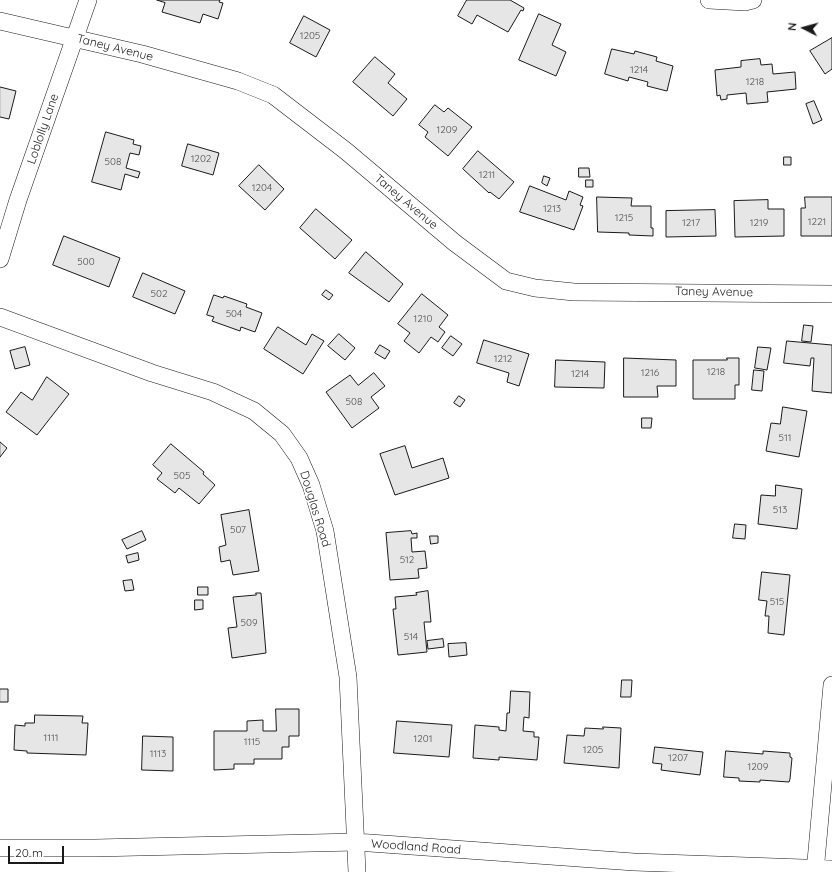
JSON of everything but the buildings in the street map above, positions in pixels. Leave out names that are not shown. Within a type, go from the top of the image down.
[{"type":"street","name":"Loblolly Lane","points":[[0,260],[18,200],[88,0]]},
{"type":"street","points":[[709,0],[745,2],[753,0]]},
{"type":"street","name":"Taney Avenue","points":[[0,21],[75,37],[238,81],[273,95],[346,151],[455,242],[506,281],[535,288],[574,292],[832,294]]},
{"type":"street","name":"Douglas Road","points":[[0,317],[152,373],[213,392],[254,411],[282,434],[299,458],[311,485],[325,531],[348,677],[357,872]]},
{"type":"street","points":[[815,871],[832,685]]},
{"type":"street","name":"Woodland Road","points":[[0,848],[95,848],[356,842],[634,867],[815,871],[832,869]]}]
